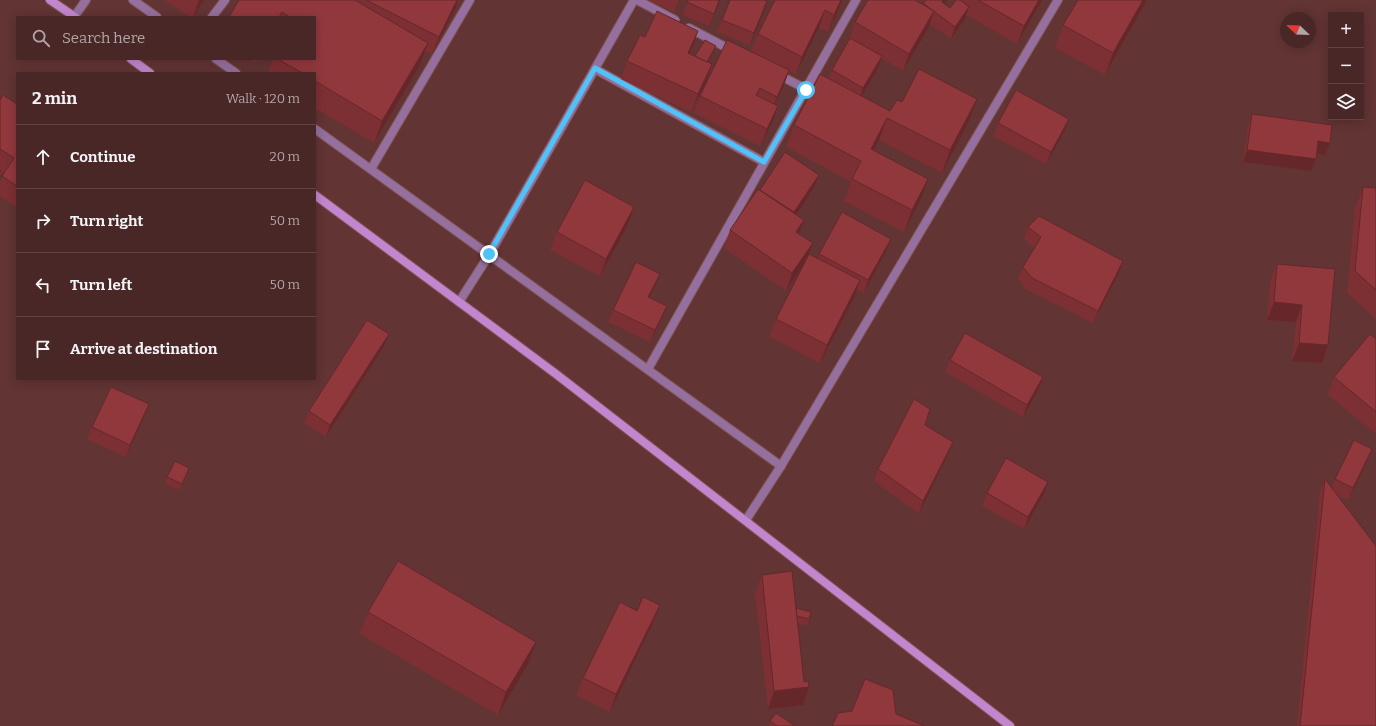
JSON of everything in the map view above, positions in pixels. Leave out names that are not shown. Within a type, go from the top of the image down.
[{"type":"main road","points":[[50,0],[74,16]]},
{"type":"main road","points":[[132,60],[149,72]]},
{"type":"main road","points":[[316,196],[556,374],[1010,726]]},
{"type":"street","points":[[76,16],[86,0]]},
{"type":"street","points":[[133,0],[156,16]]},
{"type":"street","points":[[213,16],[225,0]]},
{"type":"street","points":[[372,169],[470,0]]},
{"type":"street","points":[[459,302],[489,254],[635,0],[742,56]]},
{"type":"street","points":[[648,369],[856,0]]},
{"type":"street","points":[[746,520],[781,466],[1058,0]]},
{"type":"street","points":[[217,60],[235,72]]},
{"type":"street","points":[[595,68],[764,162]]},
{"type":"street","points":[[770,71],[806,90]]},
{"type":"street","points":[[316,130],[781,466]]},
{"type":"building","points":[[239,0],[355,0],[428,43],[382,121],[316,82],[316,72],[300,72],[280,60],[316,60],[316,16],[288,16],[282,12],[280,16],[230,16]]},
{"type":"building","points":[[366,0],[457,0],[439,37]]},
{"type":"building","points":[[688,0],[719,0],[714,14],[687,2]]},
{"type":"building","points":[[730,0],[767,1],[754,33],[722,20]]},
{"type":"building","points":[[775,0],[841,0],[834,15],[825,10],[802,57],[758,34]]},
{"type":"building","points":[[868,0],[915,0],[934,11],[909,54],[855,22]]},
{"type":"building","points":[[926,0],[943,0],[942,2],[950,8],[956,0],[960,0],[969,7],[955,27],[923,3]]},
{"type":"building","points":[[978,0],[1039,0],[1024,26]]},
{"type":"building","points":[[1078,0],[1143,0],[1113,53],[1063,25]]},
{"type":"building","points":[[657,11],[698,31],[688,53],[712,64],[698,94],[627,61],[640,35],[645,37]]},
{"type":"building","points":[[850,38],[882,56],[863,88],[832,70]]},
{"type":"building","points":[[705,40],[716,46],[707,62],[695,56]]},
{"type":"building","points":[[727,40],[789,70],[777,97],[760,88],[756,95],[778,106],[767,129],[700,96]]},
{"type":"building","points":[[919,69],[977,99],[950,150],[887,118],[871,149],[928,179],[912,210],[852,179],[861,161],[794,125],[820,74],[890,111],[897,100],[902,102]]},
{"type":"building","points":[[1016,90],[1069,119],[1051,152],[998,123]]},
{"type":"building","points":[[3,95],[16,103],[16,185],[2,176],[14,158],[0,149],[0,100]]},
{"type":"building","points":[[1252,114],[1332,125],[1330,143],[1318,141],[1316,159],[1247,150]]},
{"type":"building","points":[[785,152],[819,175],[794,212],[760,190]]},
{"type":"building","points":[[585,180],[634,207],[606,259],[557,232]]},
{"type":"building","points":[[1363,187],[1376,188],[1376,290],[1355,271]]},
{"type":"building","points":[[758,189],[804,220],[796,232],[813,243],[792,273],[730,230]]},
{"type":"building","points":[[842,212],[891,239],[868,280],[819,254]]},
{"type":"building","points":[[1039,216],[1123,261],[1098,311],[1032,278],[1023,267],[1041,237],[1028,227]]},
{"type":"building","points":[[809,254],[860,280],[827,345],[776,319]]},
{"type":"building","points":[[636,262],[660,274],[648,297],[667,306],[655,330],[613,310]]},
{"type":"building","points":[[1277,264],[1335,269],[1328,345],[1299,343],[1302,305],[1274,302]]},
{"type":"building","points":[[367,320],[389,334],[330,425],[309,411]]},
{"type":"building","points":[[965,333],[1043,377],[1027,405],[950,360]]},
{"type":"building","points":[[1370,334],[1376,339],[1376,412],[1334,377]]},
{"type":"building","points":[[111,387],[149,404],[130,445],[92,427]]},
{"type":"building","points":[[914,399],[930,409],[925,425],[953,442],[923,501],[878,469]]},
{"type":"building","points":[[1354,440],[1372,449],[1353,488],[1335,479]]},
{"type":"building","points":[[1006,458],[1048,482],[1028,517],[987,493]]},
{"type":"building","points":[[175,461],[189,468],[182,484],[167,477]]},
{"type":"building","points":[[1325,479],[1376,546],[1376,726],[1300,726]]},
{"type":"building","points":[[398,561],[536,642],[506,692],[368,612]]},
{"type":"building","points":[[792,571],[804,682],[808,681],[809,687],[774,691],[762,575]]},
{"type":"building","points":[[643,597],[660,605],[616,694],[583,678],[620,602],[637,611]]},
{"type":"building","points":[[796,608],[811,612],[809,619],[797,616]]},
{"type":"building","points":[[865,679],[893,690],[896,714],[925,726],[832,726],[838,713],[852,711]]},
{"type":"building","points":[[776,713],[795,726],[777,726],[770,721]]},
{"type":"route","points":[[489,254],[595,68],[764,162],[806,90]]}]
